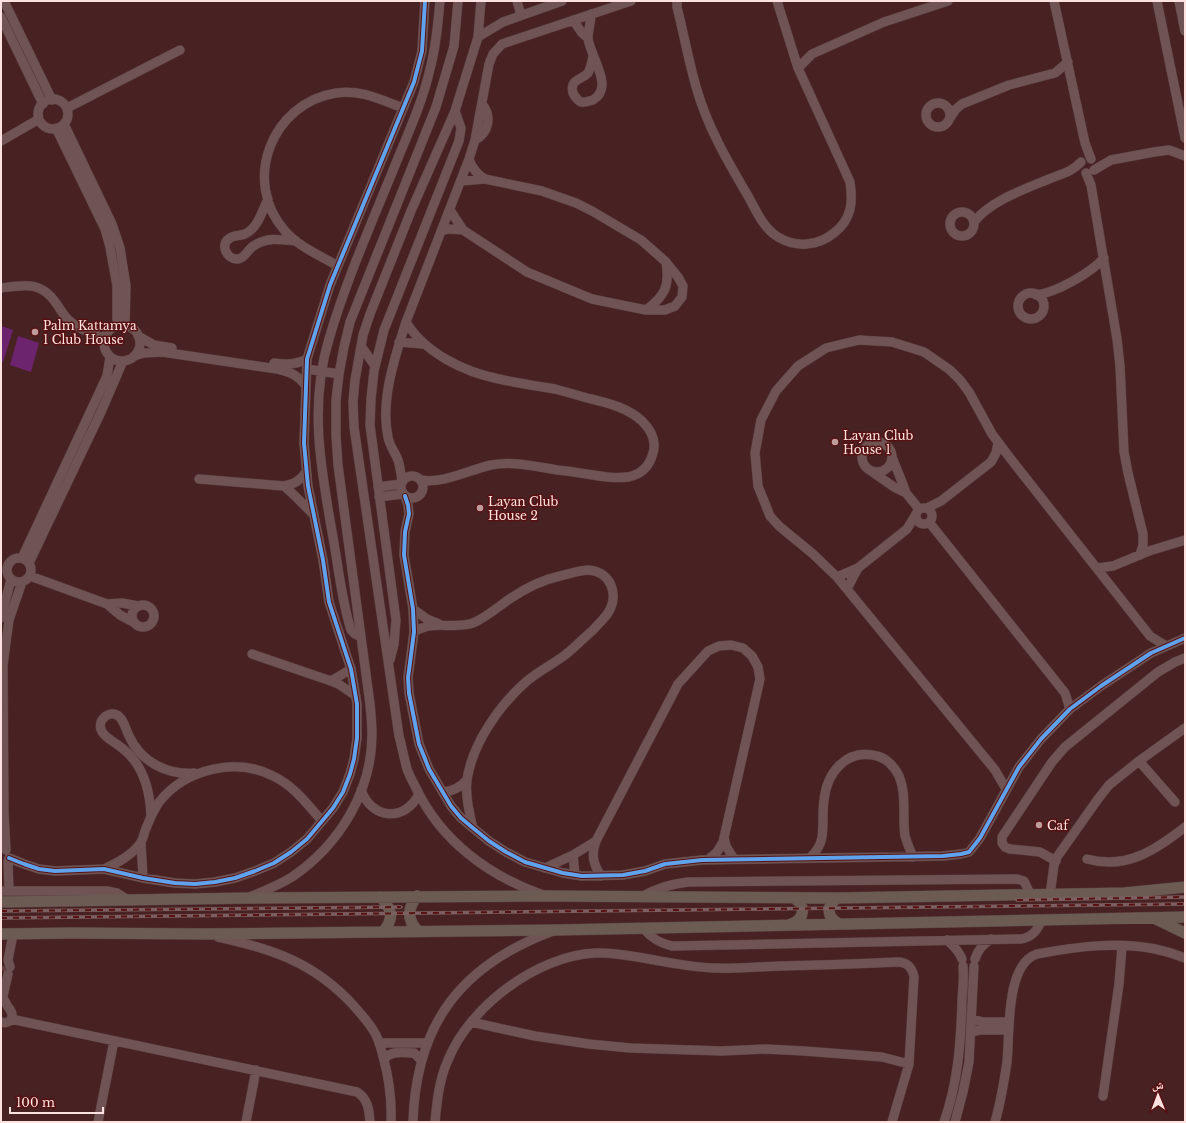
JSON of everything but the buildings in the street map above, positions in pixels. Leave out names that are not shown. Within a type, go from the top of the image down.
[{"type":"main road","points":[[1,902],[417,896],[838,898],[1031,896],[1124,894],[1185,887]]},
{"type":"main road","points":[[417,896],[411,906],[409,916],[412,925],[418,931]]},
{"type":"main road","points":[[380,897],[387,904],[391,916],[388,925],[382,932]]},
{"type":"main road","points":[[791,924],[796,923],[802,915],[803,910],[801,905],[794,898]]},
{"type":"main road","points":[[838,898],[833,901],[828,911],[830,917],[839,924]]},
{"type":"main road","points":[[1,934],[205,934],[557,930],[1185,917]]},
{"type":"main road","points":[[1154,918],[1185,933]]},
{"type":"street","points":[[4,1],[52,100]]},
{"type":"street","points":[[5,856],[24,864],[55,871],[104,869],[143,878],[175,883],[195,884],[216,882],[236,878],[274,863],[291,852],[307,839],[333,808],[343,792],[350,774],[357,738],[356,696],[351,669],[329,602],[323,560],[306,472],[304,443],[307,359],[314,341],[330,286],[414,82],[422,51],[424,1]]},
{"type":"street","points":[[361,637],[355,634],[350,627],[322,475],[317,422],[320,380],[328,340],[347,286],[421,101],[434,54],[440,1]]},
{"type":"street","points":[[248,898],[291,878],[314,860],[333,840],[351,815],[362,790],[369,763],[372,735],[370,704],[338,466],[336,418],[339,374],[350,322],[370,270],[387,232],[442,90],[454,46],[458,1]]},
{"type":"street","points":[[481,1],[478,37],[455,111],[411,211],[370,314],[360,346],[353,402],[354,427],[401,743],[407,769],[422,802],[443,831],[469,856],[498,876],[526,889],[546,896]]},
{"type":"street","points":[[517,1],[521,15]]},
{"type":"street","points":[[478,37],[503,22],[562,1]]},
{"type":"street","points":[[631,1],[502,44],[493,54],[489,64],[475,140],[461,181],[406,322],[387,396],[385,418],[388,439],[398,461],[401,483],[400,488],[408,505],[404,555],[414,609],[414,632],[409,661],[409,693],[419,744],[430,769],[451,806],[473,828],[506,852],[525,862],[575,875],[623,875],[666,864],[690,860],[954,856],[969,852],[980,838],[1014,774],[1041,739],[1070,709],[1101,686],[1151,653],[1185,638]]},
{"type":"street","points":[[675,3],[697,90],[724,156],[764,225],[777,237],[793,243],[810,244],[827,239],[840,228],[849,213],[852,196],[850,182],[798,68],[777,1]]},
{"type":"street","points":[[798,68],[812,54],[884,22],[948,1]]},
{"type":"street","points":[[1054,1],[1072,78],[1087,160],[1081,168],[1090,172]]},
{"type":"street","points":[[974,222],[986,210],[1018,193],[1070,171],[1087,160],[1111,160],[1165,150],[1176,145],[1185,138],[1157,1]]},
{"type":"street","points":[[1179,1],[1185,31]]},
{"type":"street","points":[[591,14],[588,38],[593,56],[603,81],[602,90],[596,98],[589,102],[582,102],[575,98],[572,91],[578,78],[585,76],[589,72],[593,56]]},
{"type":"street","points":[[1,17],[43,104]]},
{"type":"street","points":[[573,20],[588,38]]},
{"type":"street","points":[[67,108],[180,50]]},
{"type":"street","points":[[792,52],[812,54]]},
{"type":"street","points":[[962,104],[943,104],[938,102],[930,105],[926,111],[927,119],[931,125],[939,127],[946,124],[956,109],[962,104],[1009,86],[1055,73],[1068,62]]},
{"type":"street","points":[[1055,73],[1072,78]]},
{"type":"street","points":[[338,266],[296,241],[285,231],[276,219],[268,199],[264,176],[270,147],[276,133],[285,121],[302,106],[322,96],[351,92],[366,94],[403,108]]},
{"type":"street","points":[[52,100],[61,102],[67,108],[67,118],[64,124],[56,128],[46,127],[39,119],[39,109],[43,104],[52,100]]},
{"type":"street","points":[[943,104],[950,110],[950,118]]},
{"type":"street","points":[[389,663],[394,644],[396,620],[370,425],[371,399],[375,366],[380,343],[389,316],[459,141],[461,128],[455,111]]},
{"type":"street","points":[[1,141],[39,119]]},
{"type":"street","points":[[64,124],[112,224],[120,248],[126,286],[121,326]]},
{"type":"street","points":[[56,128],[104,229],[110,248],[117,286],[121,326]]},
{"type":"street","points":[[1165,150],[1174,151],[1185,156]]},
{"type":"street","points":[[469,159],[477,174],[484,179]]},
{"type":"street","points":[[1087,160],[1095,164],[1090,172],[1091,185],[1104,258],[1120,366],[1124,452],[1143,534],[1143,545],[1140,555]]},
{"type":"street","points":[[1070,171],[1090,172],[1111,160]]},
{"type":"street","points":[[450,210],[463,230],[527,272],[592,299],[646,310],[665,310],[675,306],[682,298],[683,286],[678,277],[665,261],[641,240],[576,203],[542,191],[484,179],[461,181]]},
{"type":"street","points":[[268,199],[258,221],[253,228],[246,233],[230,237],[226,241],[226,252],[234,259],[244,256],[250,248],[267,240],[277,239],[296,241]]},
{"type":"street","points":[[396,207],[400,213],[404,214],[411,211]]},
{"type":"street","points":[[967,213],[973,218],[973,229],[968,234],[961,236],[954,233],[950,222],[953,216],[960,212],[967,213],[986,210]]},
{"type":"street","points":[[441,231],[449,229],[463,230]]},
{"type":"street","points":[[387,232],[390,230],[397,230],[401,236]]},
{"type":"street","points":[[1055,290],[1044,306],[1042,313],[1035,318],[1027,318],[1021,314],[1018,307],[1020,299],[1027,294],[1036,295],[1055,290],[1090,270],[1104,258]]},
{"type":"street","points":[[646,310],[658,301],[665,289],[668,275],[665,261]]},
{"type":"street","points":[[1090,270],[1098,271],[1106,275]]},
{"type":"street","points":[[1,288],[29,285],[41,288],[50,295],[71,323],[87,332],[104,338]]},
{"type":"street","points":[[1036,295],[1041,298],[1044,306]]},
{"type":"street","points":[[379,497],[404,495],[410,498],[419,494],[436,481],[474,469],[493,465],[512,464],[606,477],[631,477],[639,474],[646,467],[652,459],[655,446],[651,431],[642,421],[625,409],[614,404],[556,390],[497,379],[477,373],[439,355],[423,344],[406,322]]},
{"type":"street","points":[[307,359],[283,368],[162,352],[144,353],[123,361],[110,357],[104,348],[104,338],[109,330],[121,326],[131,328],[138,336],[146,341],[163,346],[283,368],[306,382],[320,380]]},
{"type":"street","points":[[134,356],[140,343],[138,336]]},
{"type":"street","points":[[1006,789],[995,770],[837,577],[813,554],[779,526],[770,516],[758,486],[755,453],[761,420],[776,391],[798,366],[826,348],[859,340],[892,342],[924,352],[950,370],[970,392],[982,418],[998,444],[1150,636],[1166,646]]},
{"type":"street","points":[[400,342],[423,344]]},
{"type":"street","points":[[360,346],[375,366]]},
{"type":"street","points":[[25,561],[108,376],[110,357]]},
{"type":"street","points":[[25,561],[101,412],[123,361]]},
{"type":"street","points":[[307,370],[339,374]]},
{"type":"street","points":[[906,493],[894,487],[865,466],[862,460],[863,452],[867,446],[877,442],[884,444],[890,450],[906,493],[920,511],[931,512],[928,521]]},
{"type":"street","points":[[991,462],[998,444]]},
{"type":"street","points":[[871,471],[879,472],[886,469],[890,464],[892,457]]},
{"type":"street","points":[[837,577],[858,568],[907,529],[920,511],[941,501],[991,462],[1010,458]]},
{"type":"street","points":[[398,461],[418,478],[422,484],[415,505],[408,514]]},
{"type":"street","points":[[199,479],[284,486],[293,484],[300,480],[306,472]]},
{"type":"street","points":[[378,487],[401,483],[408,476],[436,481]]},
{"type":"street","points":[[284,486],[313,514]]},
{"type":"street","points":[[920,511],[916,520],[921,524],[928,521],[941,501]]},
{"type":"street","points":[[907,529],[928,521]]},
{"type":"street","points":[[928,521],[1065,693],[1070,709]]},
{"type":"street","points":[[1143,534],[1149,542],[1158,548]]},
{"type":"street","points":[[1097,568],[1109,567],[1158,548],[1185,540]]},
{"type":"street","points":[[22,582],[11,579],[4,563],[14,559],[25,561],[31,570],[30,576],[22,582],[9,620],[3,665],[5,891],[107,891],[117,893],[128,900]]},
{"type":"street","points":[[1108,582],[1111,570],[1116,564]]},
{"type":"street","points":[[846,589],[858,568]]},
{"type":"street","points":[[414,632],[425,626],[457,626],[473,623],[523,590],[537,583],[578,572],[590,570],[601,574],[610,582],[614,593],[613,604],[603,620],[574,648],[528,681],[510,697],[496,715],[483,736],[474,757],[467,780],[469,810],[473,828]]},
{"type":"street","points":[[30,576],[107,604],[120,614],[141,626],[146,626],[152,622],[154,617],[154,612],[149,606],[142,604],[138,606],[122,603],[107,604]]},
{"type":"street","points":[[1,618],[11,579]]},
{"type":"street","points":[[135,623],[132,613],[138,606]]},
{"type":"street","points":[[414,609],[427,619],[442,625]]},
{"type":"street","points":[[1150,636],[1151,653]]},
{"type":"street","points":[[600,876],[596,870],[593,855],[596,841],[678,684],[708,652],[719,646],[731,645],[743,648],[752,656],[758,667],[760,679],[724,837],[718,852],[710,860]]},
{"type":"street","points":[[252,654],[331,681],[356,696]]},
{"type":"street","points":[[1056,861],[1040,852],[1007,848],[1002,843],[1002,837],[1052,762],[1065,747],[1158,672],[1185,658]]},
{"type":"street","points":[[331,681],[351,669]]},
{"type":"street","points":[[1065,693],[1081,700]]},
{"type":"street","points":[[151,816],[148,786],[142,773],[134,760],[124,749],[103,733],[101,723],[103,718],[107,715],[117,715],[121,718],[132,742],[140,753],[160,768],[186,774],[198,773],[222,767],[240,766],[257,769],[274,776],[289,786],[322,821]]},
{"type":"street","points":[[1050,895],[1056,861],[1102,792],[1139,761],[1185,728]]},
{"type":"street","points":[[810,858],[818,849],[822,837],[824,799],[832,777],[839,764],[851,756],[866,754],[879,756],[891,764],[899,775],[904,799],[906,836],[913,856]]},
{"type":"street","points":[[1139,761],[1175,802]]},
{"type":"street","points":[[995,770],[1014,774]]},
{"type":"street","points":[[104,869],[118,862],[141,842],[151,816],[159,802],[170,790],[184,780],[198,773]]},
{"type":"street","points":[[443,792],[452,791],[460,787],[467,780]]},
{"type":"street","points":[[362,790],[372,808],[379,812],[392,814],[406,810],[411,806],[419,794]]},
{"type":"street","points":[[459,815],[469,810]]},
{"type":"street","points":[[1087,859],[1110,862],[1132,859],[1158,848],[1185,828]]},
{"type":"street","points":[[897,857],[901,851],[906,836]]},
{"type":"street","points":[[724,837],[726,846],[734,859]]},
{"type":"street","points":[[822,837],[830,858]]},
{"type":"street","points":[[545,868],[577,853],[596,841]]},
{"type":"street","points":[[141,842],[143,878]]},
{"type":"street","points":[[577,853],[593,855]]},
{"type":"street","points":[[575,875],[577,853]]},
{"type":"street","points":[[643,896],[652,890],[670,884],[688,882],[1017,878],[1024,881],[1031,896]]},
{"type":"street","points":[[643,928],[648,935],[655,940],[672,946],[1026,938],[1035,932],[1042,920]]},
{"type":"street","points":[[413,1122],[414,1095],[421,1060],[440,1015],[467,982],[489,964],[512,949],[557,930]]},
{"type":"street","points":[[11,1020],[11,1012],[2,993],[13,934]]},
{"type":"street","points":[[205,934],[264,948],[287,957],[308,968],[347,998],[363,1016],[379,1043],[388,1076],[391,1098],[391,1122]]},
{"type":"street","points":[[955,1122],[969,1062],[975,962],[981,948],[990,939]]},
{"type":"street","points":[[944,1122],[958,1060],[961,1031],[963,977],[962,963],[959,952],[954,945],[947,940]]},
{"type":"street","points":[[1103,1096],[1120,984],[1122,946]]},
{"type":"street","points":[[995,1122],[1003,1089],[1007,1060],[1010,1009],[1017,974],[1032,957],[1037,954],[1079,947],[1139,946],[1156,949],[1185,958]]},
{"type":"street","points":[[435,1122],[440,1083],[448,1059],[459,1040],[482,1010],[507,988],[545,966],[573,956],[596,953],[624,954],[682,965],[718,968],[902,962],[911,968],[914,977],[909,1064],[892,1122]]},
{"type":"street","points":[[963,977],[974,977]]},
{"type":"street","points":[[972,1019],[1009,1026]]},
{"type":"street","points":[[1,1022],[6,1023],[11,1020],[357,1092],[366,1100],[370,1122]]},
{"type":"street","points":[[472,1022],[535,1036],[630,1048],[722,1051],[766,1049],[804,1051],[882,1057],[909,1064]]},
{"type":"street","points":[[971,1032],[1009,1026]]},
{"type":"street","points":[[98,1122],[114,1042]]},
{"type":"street","points":[[379,1043],[427,1043]]},
{"type":"street","points":[[384,1059],[393,1052],[414,1053],[421,1060]]},
{"type":"street","points":[[246,1122],[256,1070]]},
{"type":"shaded area","points":[[1,326],[13,330],[3,362],[1,362]]},
{"type":"shaded area","points":[[18,336],[39,343],[31,372],[10,365]]},
{"type":"tunnel","points":[[1,970],[3,966]]},
{"type":"railway","points":[[1017,900],[1185,897]]},
{"type":"railway","points":[[1,918],[1185,904]]},
{"type":"railway","points":[[1,911],[401,907]]},
{"type":"cycle path","points":[[9,858],[39,869],[55,871],[104,869],[143,878],[175,883],[195,884],[215,882],[235,878],[255,871],[274,863],[291,852],[307,839],[333,808],[343,792],[354,759],[357,738],[357,704],[351,669],[329,602],[323,560],[308,486],[304,443],[307,359],[330,285],[414,82],[422,51],[425,1]]},
{"type":"cycle path","points":[[405,496],[409,514],[405,532],[404,555],[413,609],[414,632],[408,678],[409,693],[419,744],[429,769],[451,806],[461,818],[489,841],[525,862],[563,873],[582,876],[623,875],[645,871],[665,864],[702,860],[943,856],[969,852],[980,838],[1019,767],[1041,739],[1070,709],[1101,686],[1151,653],[1185,638]]},
{"type":"place","name":"Palm Kattamya 1 Club House","points":[[35,332]]},
{"type":"place","name":"Layan Club House 1","points":[[835,442]]},
{"type":"place","name":"Layan Club House 2","points":[[480,508]]},
{"type":"place","name":"Caf","points":[[1039,825]]}]
